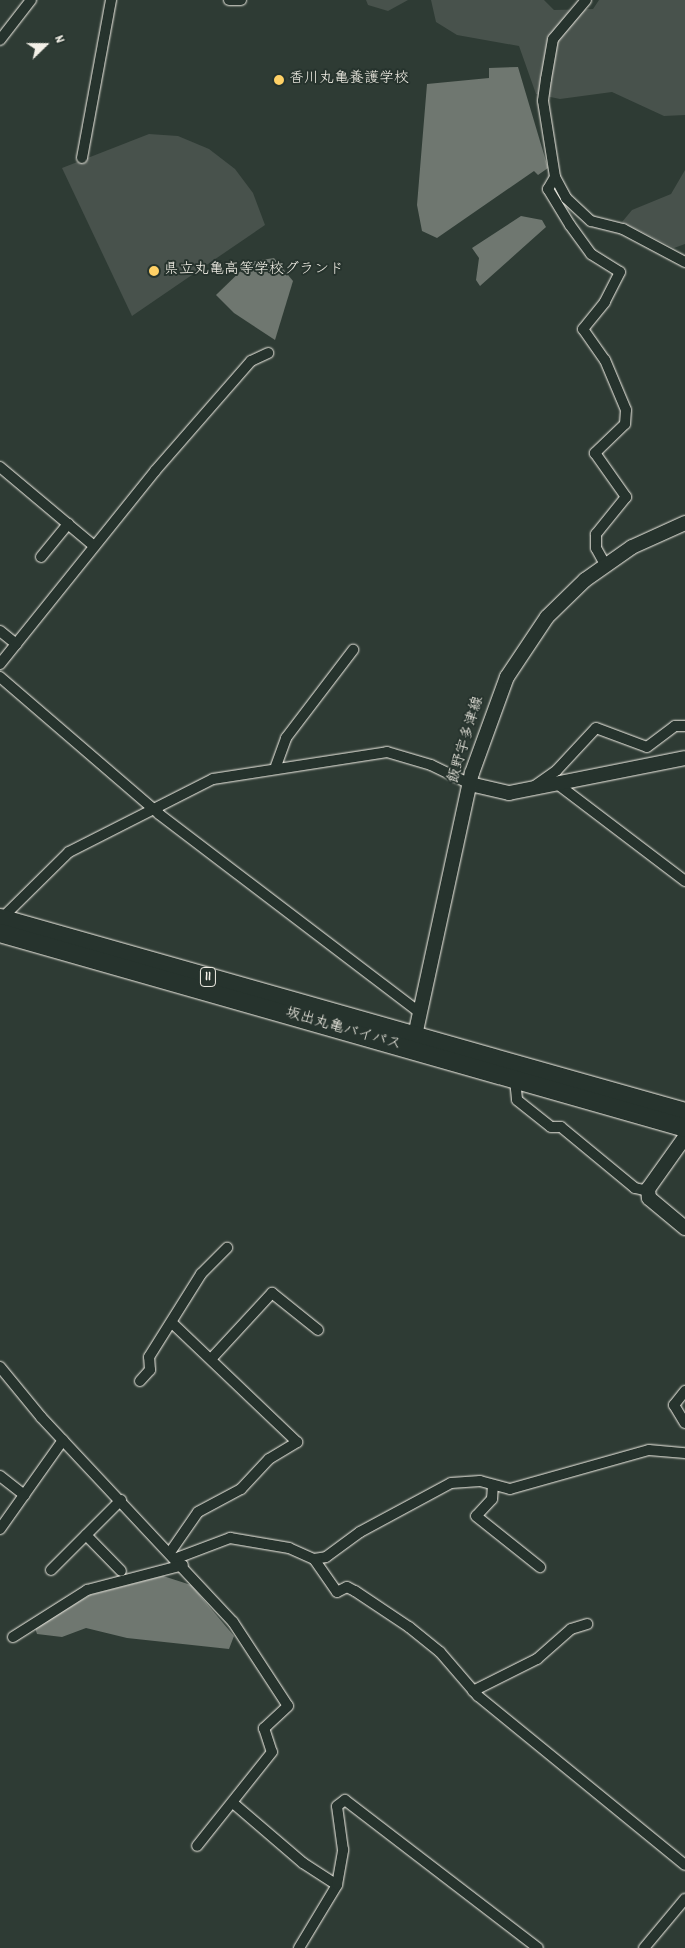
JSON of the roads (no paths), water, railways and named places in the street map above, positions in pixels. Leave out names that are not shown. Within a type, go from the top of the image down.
[{"type":"highway","name":"坂出丸亀バイパス","points":[[0,922],[147,972],[413,1043],[685,1112]]},
{"type":"highway","name":"坂出丸亀バイパス","points":[[413,1043],[515,1080],[685,1128]]},
{"type":"main road","name":"飯野宇多津線","points":[[413,1043],[470,784],[486,727],[512,669],[547,618],[605,564],[685,523]]},
{"type":"main road","points":[[470,784],[509,793],[560,786],[685,758]]},
{"type":"main road","points":[[685,1137],[650,1182],[648,1191],[649,1198],[685,1228]]},
{"type":"street","points":[[0,40],[31,0]]},
{"type":"street","points":[[82,158],[111,0]]},
{"type":"street","points":[[228,0],[241,0]]},
{"type":"street","points":[[586,0],[553,39],[543,102],[555,177],[566,198],[591,221],[623,229],[685,262]]},
{"type":"street","points":[[555,177],[548,189],[570,224],[591,254],[620,272],[605,302],[583,329],[604,360],[626,410],[625,424],[595,453],[626,497],[596,534],[596,548],[605,564]]},
{"type":"street","points":[[0,664],[94,546],[250,361],[268,353]]},
{"type":"street","points":[[0,467],[94,546]]},
{"type":"street","points":[[41,557],[68,524]]},
{"type":"street","points":[[0,631],[16,644]]},
{"type":"street","points":[[276,766],[286,738],[353,650]]},
{"type":"street","points":[[0,677],[152,808],[420,1013]]},
{"type":"street","points":[[528,790],[557,770],[596,728],[647,747],[675,726],[685,726]]},
{"type":"street","points":[[0,922],[69,852],[201,783],[276,766],[387,752],[431,765],[470,784]]},
{"type":"street","points":[[560,786],[685,881]]},
{"type":"street","points":[[515,1080],[517,1100],[551,1127],[561,1127],[635,1188],[648,1191]]},
{"type":"street","points":[[140,1381],[150,1370],[148,1357],[172,1323],[201,1274],[227,1248]]},
{"type":"street","points":[[211,1359],[272,1293],[312,1321],[318,1330]]},
{"type":"street","points":[[172,1323],[297,1442],[269,1459],[241,1489],[198,1512],[177,1558]]},
{"type":"street","points":[[0,1367],[63,1440],[177,1558],[233,1622],[288,1706],[264,1728],[272,1752],[196,1846]]},
{"type":"street","points":[[685,1391],[674,1405],[685,1423]]},
{"type":"street","points":[[0,1529],[63,1440]]},
{"type":"street","points":[[314,1559],[335,1552],[360,1532],[451,1483],[493,1485],[510,1489],[649,1450],[685,1454]]},
{"type":"street","points":[[0,1476],[24,1495]]},
{"type":"street","points":[[493,1485],[492,1499],[476,1516],[540,1567]]},
{"type":"street","points":[[51,1570],[122,1500]]},
{"type":"street","points":[[86,1535],[121,1571]]},
{"type":"street","points":[[13,1636],[87,1590],[230,1538],[289,1548],[314,1559],[337,1592],[346,1587],[378,1604],[440,1652],[473,1691],[685,1865]]},
{"type":"street","points":[[473,1691],[537,1658],[571,1629],[587,1624]]},
{"type":"street","points":[[299,1948],[337,1885],[343,1850],[337,1806],[345,1800],[538,1948]]},
{"type":"street","points":[[233,1802],[303,1863],[337,1885]]},
{"type":"street","points":[[644,1948],[685,1899]]},
{"type":"place","name":"香川丸亀養護学校","points":[[279,80]]},
{"type":"place","name":"県立丸亀高等学校グランド","points":[[154,271]]}]
